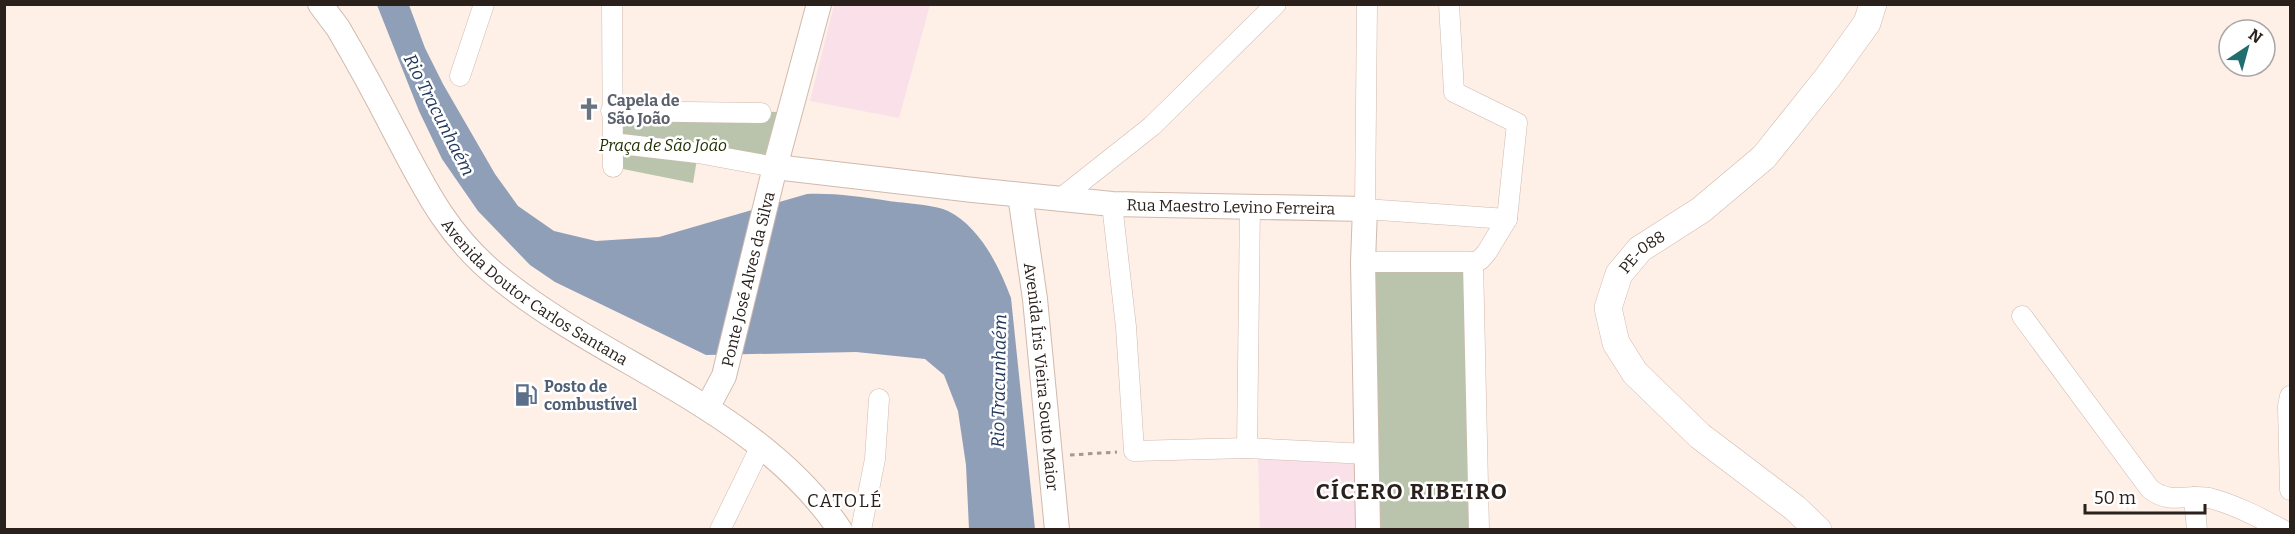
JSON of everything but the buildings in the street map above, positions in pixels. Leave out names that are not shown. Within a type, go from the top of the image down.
[{"type":"main road","name":"PE-088","points":[[1818,530],[1795,508],[1700,436],[1635,373],[1616,343],[1608,308],[1619,274],[1640,249],[1701,210],[1764,157],[1828,77],[1867,23],[1873,4]]},
{"type":"street","name":"Avenida Doutor Carlos Santana","points":[[320,4],[338,28],[433,203],[461,243],[496,275],[554,317],[707,408],[761,446],[826,509],[840,530]]},
{"type":"street","points":[[459,76],[484,4]]},
{"type":"street","points":[[612,4],[613,167]]},
{"type":"street","name":"Ponte José Alves da Silva","points":[[707,408],[724,376],[819,4]]},
{"type":"street","points":[[1061,198],[1152,126],[1276,4]]},
{"type":"street","points":[[1366,4],[1363,262],[1368,530]]},
{"type":"street","points":[[1363,262],[1473,262],[1480,260],[1507,219],[1517,123],[1454,93],[1449,4]]},
{"type":"street","points":[[611,111],[761,113]]},
{"type":"street","points":[[612,143],[698,153],[774,174]]},
{"type":"street","name":"Rua Maestro Levino Ferreira","points":[[774,174],[1112,204],[1365,209]]},
{"type":"street","name":"Avenida Íris Vieira Souto Maior","points":[[1020,195],[1026,224],[1057,530]]},
{"type":"street","points":[[1112,204],[1126,327],[1134,451],[1247,448],[1368,454]]},
{"type":"street","points":[[1247,448],[1251,206]]},
{"type":"street","points":[[1365,209],[1507,219]]},
{"type":"street","points":[[1473,262],[1479,530]]},
{"type":"street","points":[[2022,316],[2150,489],[2159,496],[2172,499],[2210,498],[2239,508],[2283,530]]},
{"type":"street","points":[[2290,396],[2288,406],[2290,490]]},
{"type":"street","points":[[861,530],[875,459],[879,399]]},
{"type":"street","points":[[720,530],[761,446]]},
{"type":"street","points":[[2194,497],[2197,530]]},
{"type":"path","points":[[1050,456],[1134,451]]},
{"type":"shaded area","points":[[834,5],[930,5],[899,118],[810,101]]},
{"type":"shaded area","points":[[1258,459],[1356,459],[1356,529],[1260,529]]},
{"type":"green space","name":"Praça de São João","points":[[611,111],[787,112],[773,167],[698,153],[693,183],[613,167]]},
{"type":"green space","points":[[1363,262],[1463,267],[1473,529],[1367,529]]},
{"type":"water","name":"Rio Tracunhaém","points":[[377,5],[409,5],[425,48],[443,84],[495,174],[518,206],[554,231],[596,241],[659,237],[807,194],[828,194],[928,206],[943,209],[959,218],[970,227],[987,248],[1001,273],[1011,298],[1035,529],[969,529],[966,465],[958,411],[944,375],[925,359],[856,352],[706,355],[555,282],[530,265],[478,211],[442,159],[419,111]]},
{"type":"place","name":"Capela de São João","points":[[589,109]]},
{"type":"place","name":"Posto de combustível","points":[[526,395]]},
{"type":"district","name":"CÍCERO RIBEIRO","points":[[1412,491]]},
{"type":"district","name":"CATOLÉ","points":[[845,501]]}]
